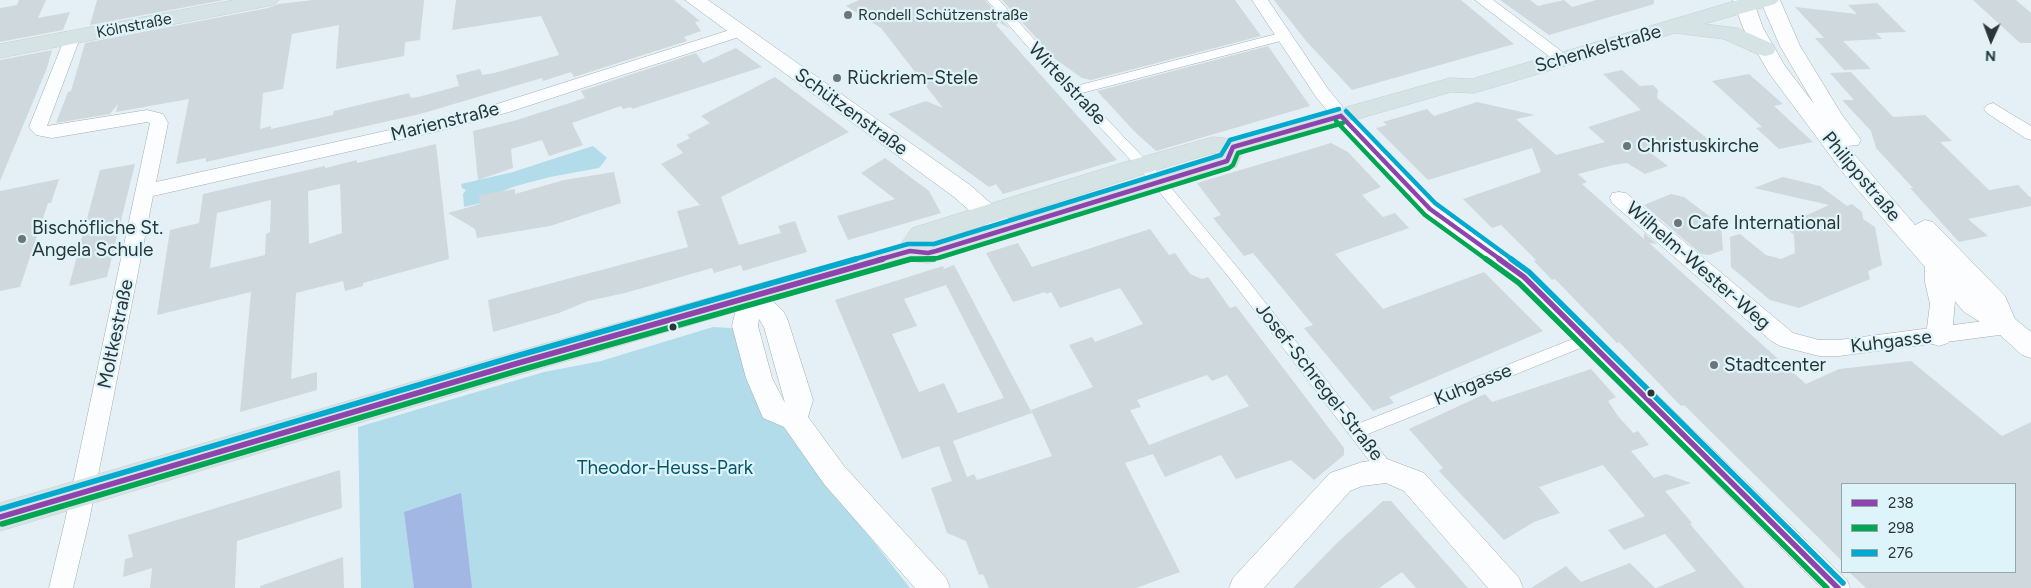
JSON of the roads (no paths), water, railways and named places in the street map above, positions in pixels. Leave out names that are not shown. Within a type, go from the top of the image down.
[{"type":"main road","name":"Kölnstraße","points":[[0,51],[268,0]]},
{"type":"main road","name":"Schenkelstraße","points":[[0,517],[478,375],[910,251],[928,253],[997,221],[1151,173],[1227,161],[1234,147],[1450,85],[1472,86],[1701,0]]},
{"type":"main road","name":"Schenkelstraße","points":[[1556,53],[1672,28],[1743,2],[1769,0]]},
{"type":"main road","points":[[1672,28],[1730,33],[1765,49]]},
{"type":"street","name":"Schützenstraße","points":[[695,0],[962,191],[997,221]]},
{"type":"street","name":"Wirtelstraße","points":[[993,0],[1073,92],[1151,173],[1237,277]]},
{"type":"street","points":[[1260,0],[1341,116],[1430,209],[1524,277],[1838,588]]},
{"type":"street","points":[[1483,0],[1556,53]]},
{"type":"street","name":"Philippstraße","points":[[1769,0],[1787,41],[1834,119],[1919,221],[1996,303],[2007,326]]},
{"type":"street","name":"Philippstraße","points":[[1743,2],[1753,28],[1765,49],[1787,84],[1831,143],[1937,267],[1973,304],[2007,326],[2031,348]]},
{"type":"street","name":"Marienstraße","points":[[146,191],[439,125],[512,105],[739,32]]},
{"type":"street","points":[[1073,92],[1284,36]]},
{"type":"street","name":"Moltkestraße","points":[[61,588],[159,123],[157,118],[147,116],[52,132],[42,131],[38,127],[72,38]]},
{"type":"street","points":[[1993,109],[2031,134]]},
{"type":"street","name":"Wilhelm-Wester-Weg","points":[[1619,198],[1776,334]]},
{"type":"street","points":[[1937,267],[1937,282],[1944,304],[1938,336]]},
{"type":"street","name":"Josef-Schregel-Straße","points":[[1237,277],[1358,431],[1387,471],[1414,482],[1508,588]]},
{"type":"street","points":[[752,297],[745,326],[759,378],[773,410],[794,419],[834,475],[935,588]]},
{"type":"street","name":"Kuhgasse","points":[[1776,334],[1787,340],[1819,348],[1839,348],[2007,326]]},
{"type":"street","name":"Kuhgasse","points":[[1358,431],[1588,339]]},
{"type":"street","points":[[1244,588],[1340,482],[1362,474],[1387,471]]},
{"type":"place","name":"Rondell Schützenstraße","points":[[848,15]]},
{"type":"place","name":"Rückriem-Stele","points":[[837,78]]},
{"type":"place","name":"Christuskirche","points":[[1627,146]]},
{"type":"place","name":"Cafe International","points":[[1678,223]]},
{"type":"place","name":"Bischöfliche St. Angela Schule","points":[[22,239]]},
{"type":"place","name":"Stadtcenter","points":[[1714,365]]},
{"type":"park label","name":"Theodor-Heuss-Park","points":[[665,468]]}]
